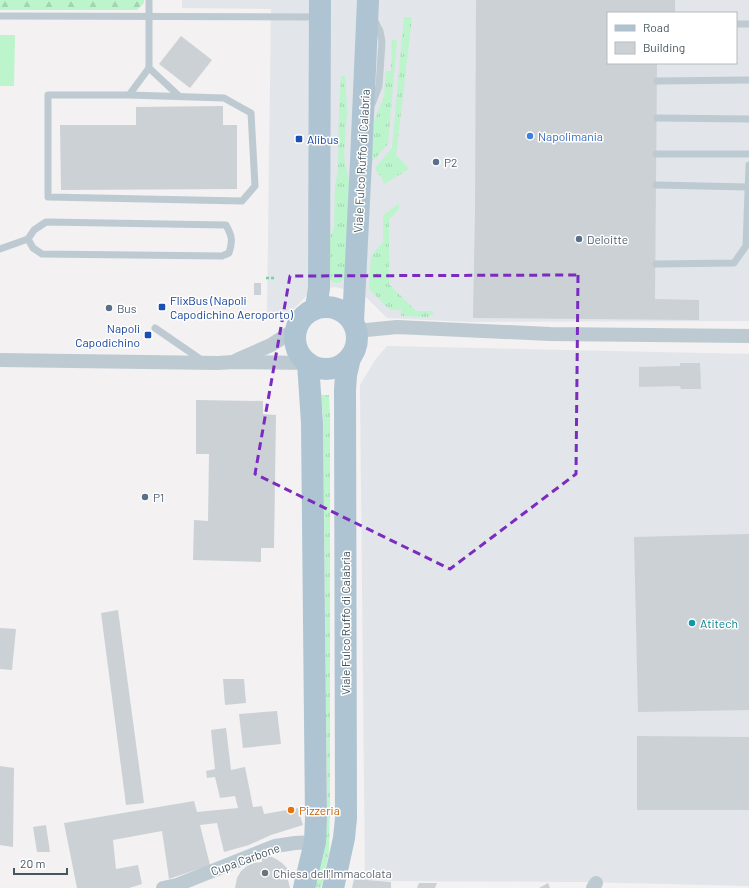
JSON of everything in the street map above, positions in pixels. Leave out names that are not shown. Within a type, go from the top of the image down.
[{"type":"main road","name":"Viale Fulco Ruffo di Calabria","points":[[354,326],[368,0]]},
{"type":"main road","points":[[316,308],[319,288],[320,8]]},
{"type":"main road","points":[[326,307],[337,309],[346,314],[354,326],[357,342],[355,350],[350,358],[343,364],[334,368],[316,368],[308,364],[301,357],[297,349],[295,340],[296,330],[300,320],[307,313],[316,308],[326,307]]},
{"type":"main road","name":"Viale Fulco Ruffo di Calabria","points":[[333,888],[343,844],[346,818],[344,390],[350,358]]},
{"type":"main road","points":[[304,888],[315,842],[316,818],[312,423],[308,364]]},
{"type":"street","points":[[354,326],[550,334],[749,336]]},
{"type":"street","points":[[233,362],[271,345],[296,330]]},
{"type":"street","points":[[0,360],[308,364]]},
{"type":"street","name":"Cupa Carbone","points":[[175,887],[275,846],[315,842]]},
{"type":"lane","points":[[129,95],[149,68],[149,0]]},
{"type":"lane","points":[[0,16],[149,16],[320,8]]},
{"type":"lane","points":[[737,24],[749,24]]},
{"type":"lane","points":[[149,68],[179,96]]},
{"type":"lane","points":[[657,80],[749,80]]},
{"type":"lane","points":[[48,95],[129,95],[224,98],[251,114],[255,186],[242,201],[48,197],[48,95]]},
{"type":"lane","points":[[657,118],[749,119]]},
{"type":"lane","points":[[656,154],[749,154]]},
{"type":"lane","points":[[656,264],[734,263],[746,246],[749,165]]},
{"type":"lane","points":[[656,185],[748,187]]},
{"type":"lane","points":[[0,249],[28,239],[34,230],[46,222],[226,225],[231,234],[231,246],[230,253],[222,256],[42,254],[33,248],[28,239]]},
{"type":"lane","points":[[155,328],[204,362]]},
{"type":"path","points":[[266,278],[274,278]]},
{"type":"highlighted area","points":[[578,275],[576,474],[450,569],[255,474],[290,276]]},
{"type":"shaded area","points":[[182,0],[749,0],[749,321],[470,322],[387,318],[362,293],[335,287],[311,291],[288,315],[267,314],[271,9],[182,8]]},
{"type":"shaded area","points":[[387,346],[749,354],[749,886],[580,882],[365,880],[360,385],[375,360]]},
{"type":"green space","points":[[0,0],[144,0],[144,3],[137,10],[0,10]]},
{"type":"green space","points":[[404,17],[412,17],[396,155],[409,169],[384,184],[375,168],[392,148]]},
{"type":"green space","points":[[0,35],[15,35],[14,86],[0,86]]},
{"type":"green space","points":[[392,40],[397,40],[388,144],[371,163],[374,122],[384,96],[386,71],[391,71]]},
{"type":"green space","points":[[341,76],[345,76],[347,112],[344,153],[350,185],[345,276],[342,281],[335,283],[329,278],[329,238],[334,229],[335,185],[338,172]]},
{"type":"green space","points":[[399,204],[399,209],[389,219],[389,284],[416,311],[433,311],[433,314],[427,317],[401,316],[401,310],[390,310],[369,289],[371,256],[383,242],[383,215]]},
{"type":"green space","points":[[320,395],[329,395],[330,415],[330,804],[329,851],[325,873],[321,888],[314,888],[326,833],[327,804],[323,413]]},
{"type":"building","points":[[476,0],[675,0],[675,12],[607,12],[607,64],[657,64],[655,299],[699,300],[699,320],[473,318]]},
{"type":"building","points":[[181,36],[212,60],[190,88],[159,64]]},
{"type":"building","points":[[223,106],[223,125],[237,125],[237,189],[61,190],[60,125],[136,125],[136,107]]},
{"type":"building","points":[[254,283],[261,283],[261,295],[254,295]]},
{"type":"building","points":[[680,363],[700,363],[701,389],[681,389],[680,386],[639,387],[639,367],[680,366]]},
{"type":"building","points":[[196,400],[263,401],[263,414],[276,415],[274,548],[261,548],[261,562],[193,560],[194,520],[208,521],[209,454],[196,454]]},
{"type":"building","name":"Atitech","points":[[749,534],[749,710],[638,712],[634,537]]},
{"type":"building","points":[[118,610],[144,803],[126,805],[101,613]]},
{"type":"building","points":[[0,628],[16,629],[12,670],[0,669]]},
{"type":"building","points":[[223,679],[244,679],[246,703],[225,705]]},
{"type":"building","points":[[277,711],[281,744],[243,748],[239,714]]},
{"type":"building","points":[[226,728],[231,770],[245,767],[253,807],[262,806],[264,814],[298,808],[303,825],[271,835],[249,845],[224,852],[217,823],[200,825],[210,865],[169,879],[162,831],[113,840],[116,869],[138,865],[142,884],[129,888],[77,888],[64,823],[194,801],[197,812],[238,808],[235,796],[220,798],[215,777],[207,778],[206,771],[215,769],[211,730]]},
{"type":"building","points":[[637,736],[749,737],[749,810],[637,810]]},
{"type":"building","points":[[0,766],[14,768],[13,847],[0,845]]},
{"type":"building","points":[[46,825],[50,852],[37,852],[33,827]]},
{"type":"building","name":"Chiesa dell'Immacolata","points":[[262,855],[270,856],[276,859],[287,868],[291,874],[287,876],[290,888],[235,888],[237,878],[241,871],[254,863],[262,862]]},
{"type":"building","points":[[354,879],[391,882],[391,888],[352,888]]},
{"type":"building","points":[[419,883],[437,883],[435,888],[417,888]]},
{"type":"building","points":[[548,883],[550,888],[539,888]]},
{"type":"place","name":"Napolimania","points":[[530,136]]},
{"type":"place","name":"Alibus","points":[[299,139]]},
{"type":"place","name":"P2","points":[[436,162]]},
{"type":"place","name":"Deloitte","points":[[579,239]]},
{"type":"place","name":"FlixBus (Napoli Capodichino Aeroporto)","points":[[162,307]]},
{"type":"place","name":"Bus","points":[[109,308]]},
{"type":"place","name":"Napoli Capodichino","points":[[148,335]]},
{"type":"place","name":"P1","points":[[145,497]]},
{"type":"place","name":"Atitech","points":[[692,623]]},
{"type":"place","name":"Pizzeria","points":[[291,810]]},
{"type":"place","name":"Chiesa dell'Immacolata","points":[[265,873]]}]
